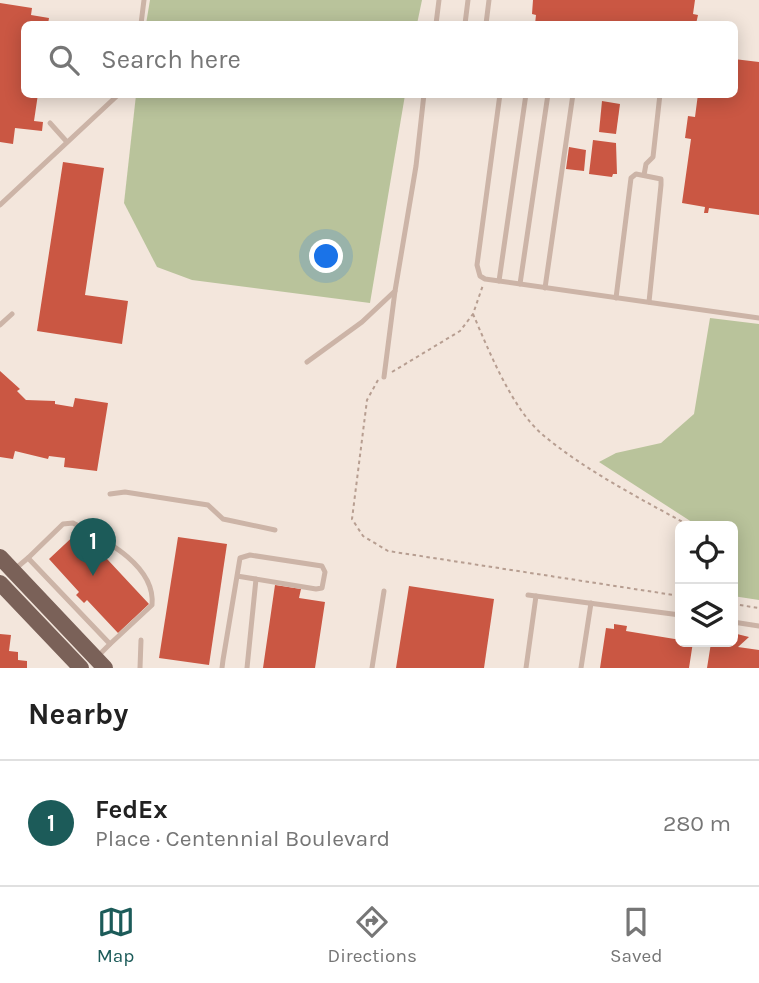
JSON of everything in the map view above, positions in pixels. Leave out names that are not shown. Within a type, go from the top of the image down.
[{"type":"main road","points":[[0,557],[6,577],[80,668]]},
{"type":"main road","points":[[6,577],[101,663]]},
{"type":"lane","points":[[141,21],[144,0]]},
{"type":"lane","points":[[436,21],[439,0]]},
{"type":"lane","points":[[465,21],[468,0]]},
{"type":"lane","points":[[486,21],[489,0]]},
{"type":"lane","points":[[0,205],[115,98]]},
{"type":"lane","points":[[384,377],[424,98]]},
{"type":"lane","points":[[499,98],[477,265],[480,276],[485,279],[759,318]]},
{"type":"lane","points":[[499,281],[525,98]]},
{"type":"lane","points":[[520,284],[547,98]]},
{"type":"lane","points":[[545,288],[572,98]]},
{"type":"lane","points":[[644,175],[646,164],[653,157],[660,98]]},
{"type":"lane","points":[[50,122],[67,142]]},
{"type":"lane","points":[[616,298],[631,178],[636,174],[661,180],[649,302]]},
{"type":"lane","points":[[307,362],[362,321],[395,291]]},
{"type":"lane","points":[[0,325],[12,314]]},
{"type":"lane","points":[[110,494],[125,492],[208,505],[223,519],[275,530]]},
{"type":"lane","points":[[6,577],[63,524],[72,523],[133,562],[145,575],[153,595],[152,605],[110,643],[101,663]]},
{"type":"lane","points":[[222,668],[237,576],[240,558],[250,555],[322,566],[325,572],[322,587],[316,589],[237,576]]},
{"type":"lane","points":[[28,558],[110,643]]},
{"type":"lane","points":[[247,668],[256,579]]},
{"type":"lane","points":[[372,668],[384,591]]},
{"type":"lane","points":[[526,668],[532,595],[675,614]]},
{"type":"lane","points":[[581,668],[591,603]]},
{"type":"lane","points":[[738,623],[759,626]]},
{"type":"lane","points":[[140,668],[141,640]]},
{"type":"path","points":[[485,279],[473,314],[460,331],[384,377],[372,388],[367,400],[352,519],[371,543],[388,551],[675,595]]},
{"type":"path","points":[[473,314],[507,388],[541,434],[628,492],[681,521]]},
{"type":"path","points":[[738,605],[759,608]]},
{"type":"green space","points":[[150,0],[422,0],[418,21],[146,21]]},
{"type":"green space","points":[[136,98],[404,98],[370,303],[192,280],[157,267],[124,203]]},
{"type":"green space","points":[[710,318],[759,324],[759,600],[738,597],[738,521],[690,521],[599,462],[616,453],[661,443],[694,414]]},
{"type":"building","points":[[533,0],[695,0],[693,14],[698,15],[697,21],[535,21],[536,15],[532,14]]},
{"type":"building","points":[[0,3],[32,8],[31,15],[49,18],[48,21],[21,21],[21,98],[37,98],[34,121],[43,122],[42,131],[15,128],[13,144],[0,142]]},
{"type":"building","points":[[738,59],[759,62],[759,215],[709,208],[708,213],[704,213],[705,207],[682,203],[691,139],[685,138],[688,116],[695,117],[697,98],[738,98]]},
{"type":"building","points":[[602,101],[620,104],[616,134],[599,132]]},
{"type":"building","points":[[593,140],[616,143],[617,174],[612,177],[589,174]]},
{"type":"building","points":[[569,147],[586,150],[584,171],[566,169]]},
{"type":"building","points":[[63,162],[104,168],[85,295],[128,301],[122,344],[37,331]]},
{"type":"building","points":[[0,371],[20,389],[17,391],[26,400],[55,401],[55,404],[73,407],[75,398],[108,403],[97,471],[64,467],[65,458],[49,456],[48,459],[15,451],[13,459],[0,457]]},
{"type":"building","points":[[80,530],[149,604],[118,633],[87,600],[84,603],[76,595],[79,592],[49,559]]},
{"type":"building","points":[[178,537],[227,544],[209,665],[159,658]]},
{"type":"building","points":[[275,585],[301,589],[299,598],[325,602],[315,668],[263,668]]},
{"type":"building","points":[[409,586],[494,599],[484,668],[396,668]]},
{"type":"building","points":[[614,624],[627,626],[626,631],[675,639],[675,647],[692,647],[689,668],[600,668],[606,628],[614,629]]},
{"type":"building","points":[[0,634],[11,635],[9,651],[18,652],[18,660],[27,661],[27,668],[0,668]]},
{"type":"building","points":[[738,634],[749,637],[738,647]]},
{"type":"building","points":[[710,647],[759,650],[759,668],[707,668]]},
{"type":"place","name":"FedEx","points":[[93,576]]}]
